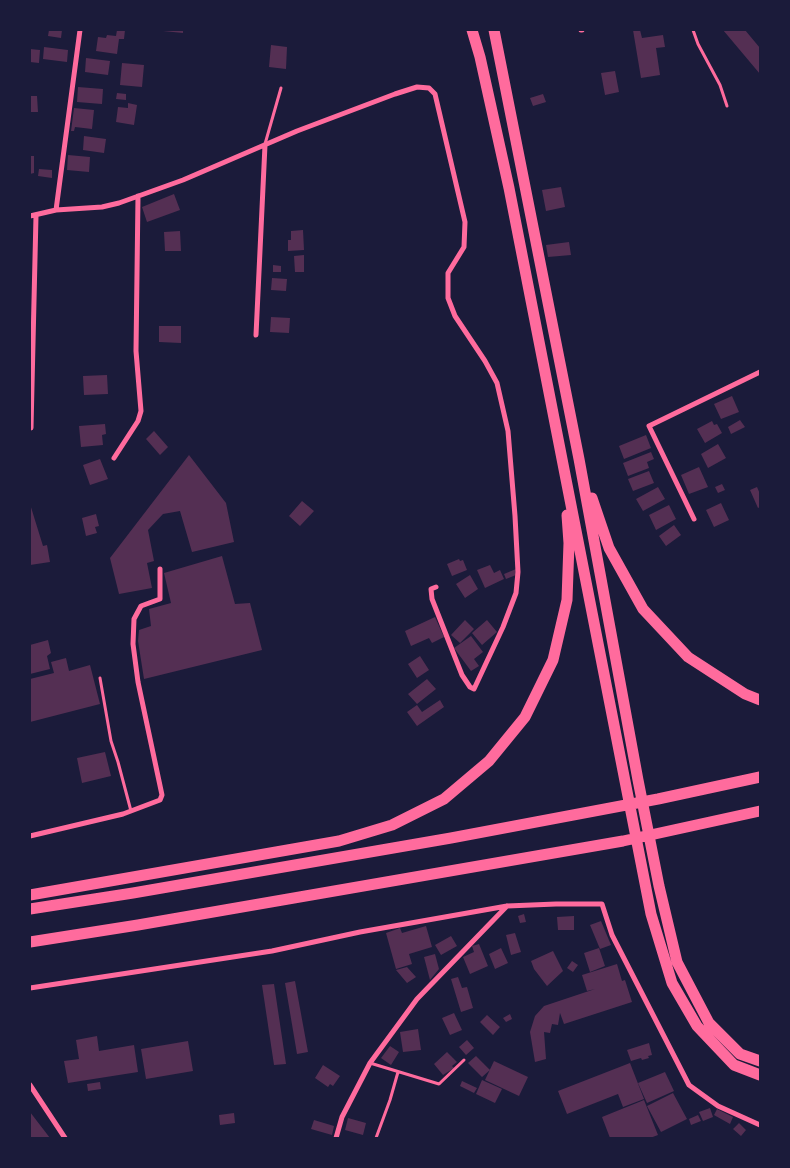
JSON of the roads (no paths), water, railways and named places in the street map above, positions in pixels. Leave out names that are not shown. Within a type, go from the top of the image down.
[{"type":"highway","points":[[472,30],[480,57],[509,188],[651,914],[672,984],[696,1026],[734,1065],[760,1074]]},
{"type":"highway","points":[[494,30],[579,459],[638,780],[659,886],[677,962],[709,1023],[740,1054],[760,1061]]},
{"type":"highway","points":[[579,459],[609,548],[643,609],[688,658],[745,694],[760,700]]},
{"type":"highway","points":[[30,895],[339,841],[392,825],[444,799],[489,761],[525,717],[553,660],[567,600],[569,543],[564,468]]},
{"type":"highway","points":[[30,909],[451,838],[658,799],[760,777]]},
{"type":"highway","points":[[30,942],[148,924],[623,841],[760,811]]},
{"type":"highway","points":[[665,832],[760,815]]},
{"type":"street","points":[[56,210],[80,30]]},
{"type":"street","points":[[31,428],[33,216],[56,210],[102,207],[138,196],[183,180],[296,132],[417,87],[429,88],[435,94],[465,222],[464,247],[448,273],[448,298],[455,316],[485,361],[497,383],[508,431],[515,516],[518,572],[516,593],[503,627],[474,689],[470,687],[462,674],[432,599],[431,589],[436,586]]},
{"type":"street","points":[[256,334],[265,145]]},
{"type":"street","points":[[114,458],[138,421],[140,411],[136,351],[138,196]]},
{"type":"street","points":[[694,518],[649,426],[760,372]]},
{"type":"street","points":[[30,836],[131,811],[160,800],[162,795],[138,682],[133,644],[134,619],[141,606],[160,599],[160,569]]},
{"type":"street","points":[[30,988],[272,951],[360,932],[507,906],[602,904],[612,934],[689,1085],[718,1106],[760,1125]]},
{"type":"street","points":[[336,1138],[342,1117],[370,1064],[417,999],[507,906]]},
{"type":"street","points":[[30,1085],[65,1138]]},
{"type":"lane","points":[[693,30],[698,44],[720,85],[727,106]]},
{"type":"lane","points":[[265,145],[281,88]]},
{"type":"lane","points":[[100,678],[111,741],[131,811]]},
{"type":"lane","points":[[370,1064],[439,1084],[464,1060]]},
{"type":"lane","points":[[376,1138],[398,1072]]}]
